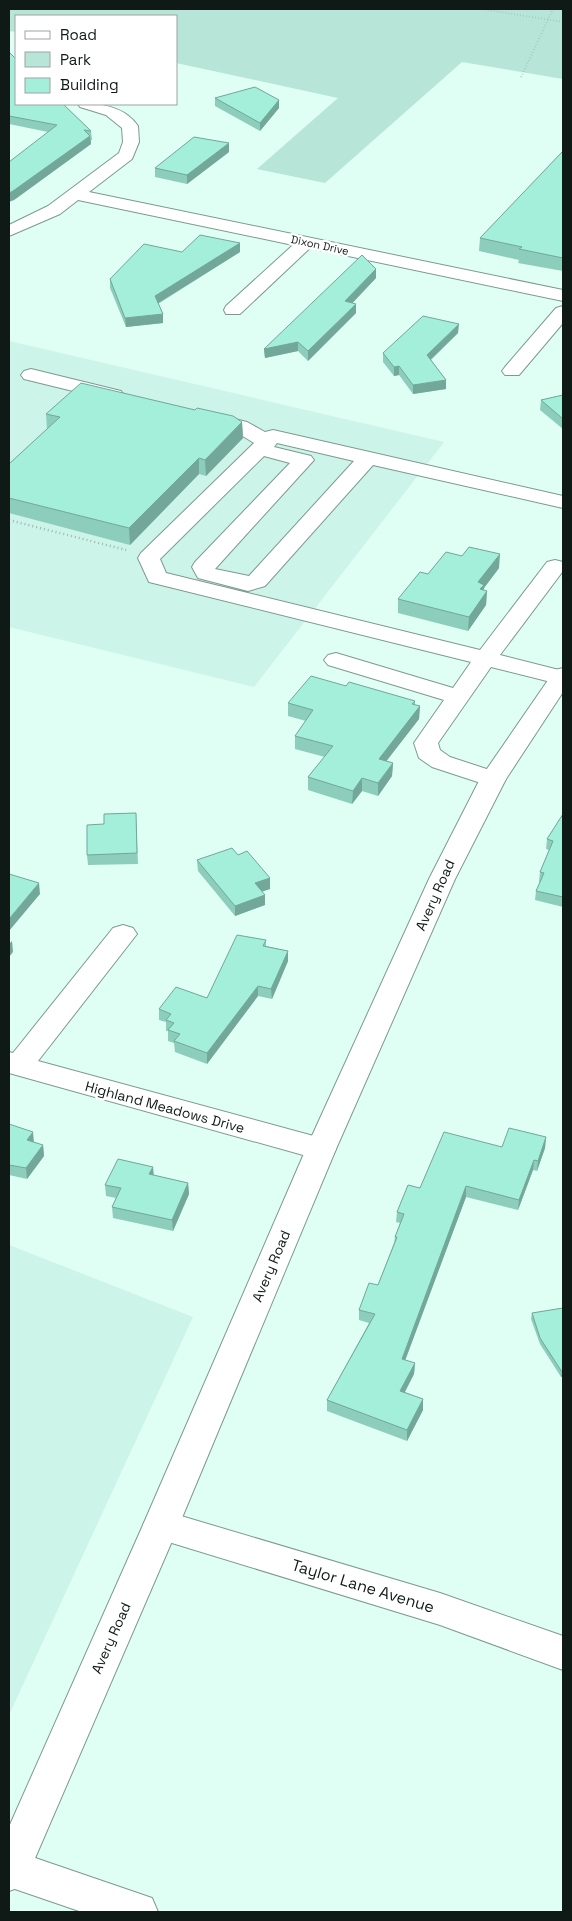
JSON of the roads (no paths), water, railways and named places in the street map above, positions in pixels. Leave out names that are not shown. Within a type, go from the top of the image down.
[{"type":"street","points":[[9,231],[54,210],[126,155],[132,142],[130,126],[112,112],[89,105]]},
{"type":"street","name":"Dixon Drive","points":[[76,194],[563,296]]},
{"type":"street","points":[[233,310],[308,242]]},
{"type":"street","points":[[512,372],[563,312]]},
{"type":"street","points":[[31,375],[128,398]]},
{"type":"street","points":[[184,412],[240,426],[264,445],[304,460],[203,567],[206,573],[248,584],[257,581],[368,458]]},
{"type":"street","points":[[563,502],[273,436],[149,558],[157,577],[563,677]]},
{"type":"street","points":[[493,779],[441,762],[428,753],[426,743],[486,658],[555,567]]},
{"type":"street","points":[[336,660],[458,697]]},
{"type":"street","name":"Avery Road","points":[[10,1870],[161,1526],[321,1149],[442,879],[493,779],[563,677]]},
{"type":"street","points":[[14,1064],[123,934]]},
{"type":"street","name":"Highland Meadows Drive","points":[[14,1064],[321,1149]]},
{"type":"street","name":"Taylor Lane Avenue","points":[[161,1526],[440,1610],[563,1653]]},
{"type":"street","points":[[10,1870],[138,1912]]}]
